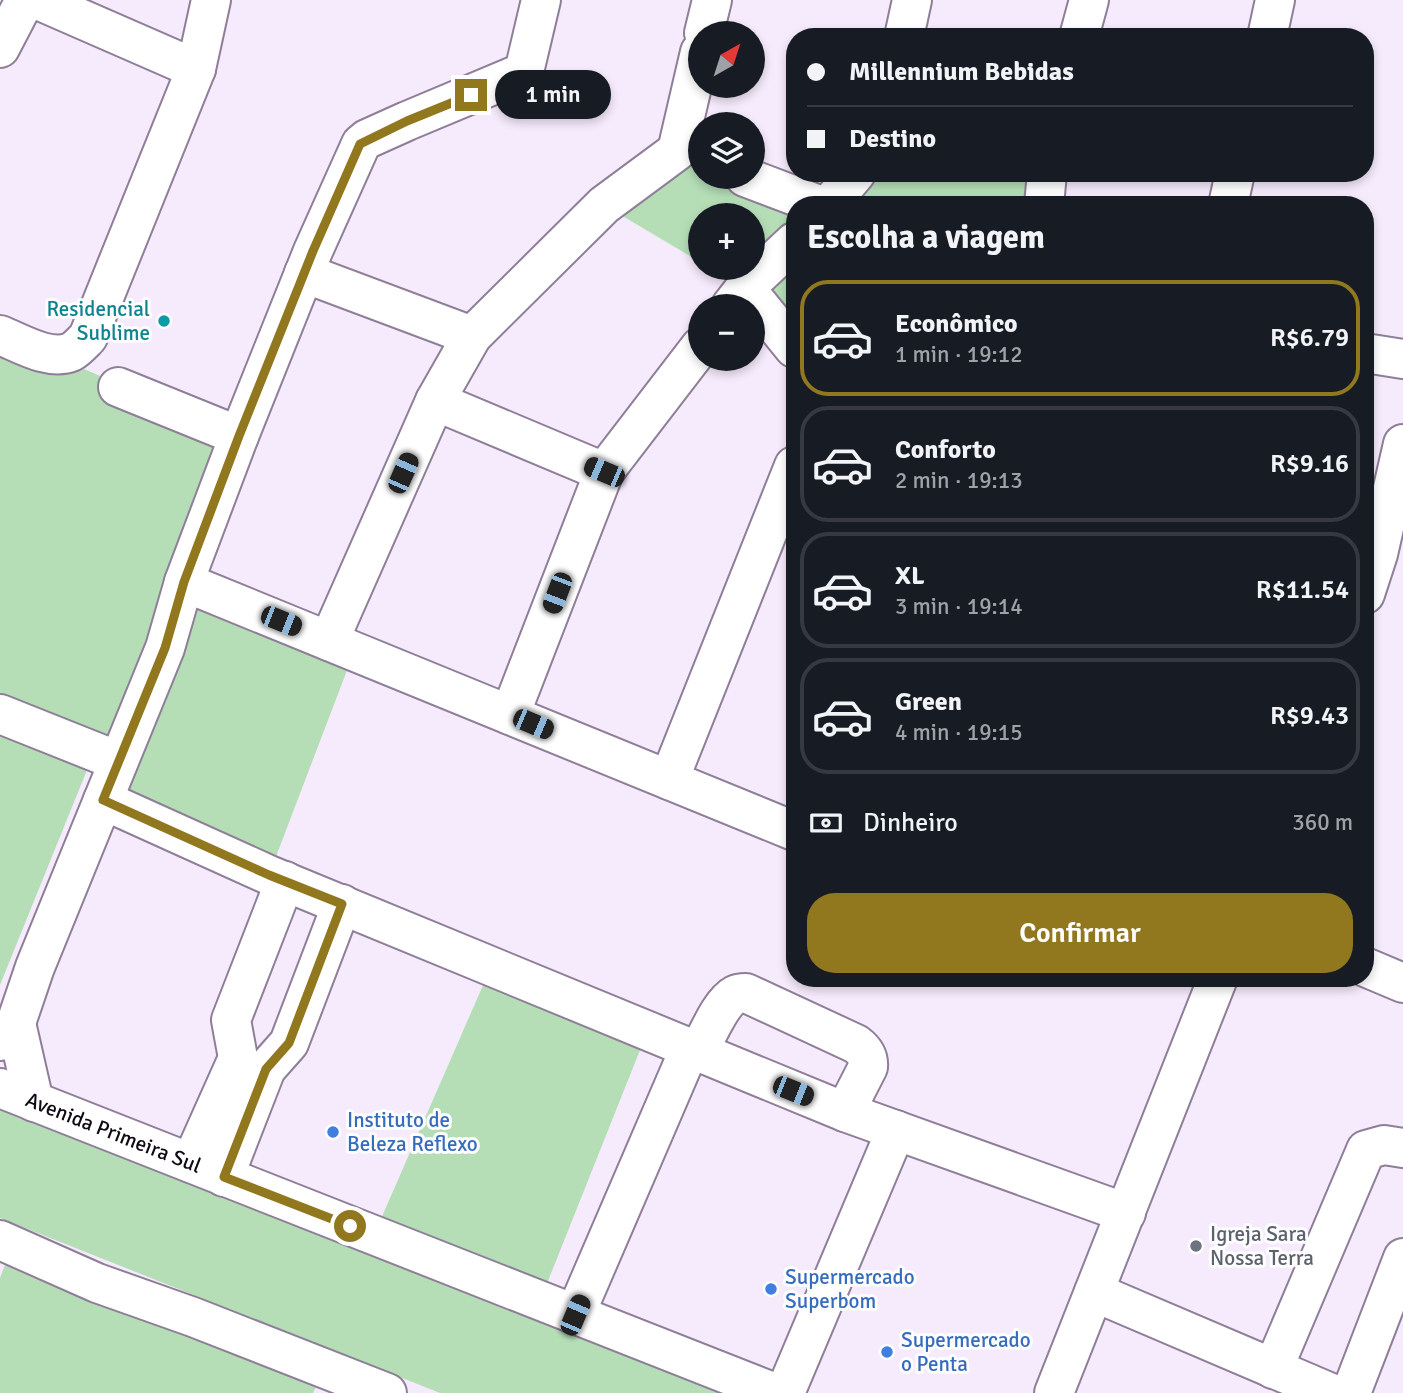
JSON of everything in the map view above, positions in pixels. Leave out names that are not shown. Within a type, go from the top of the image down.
[{"type":"street","points":[[0,48],[25,0]]},
{"type":"street","points":[[38,0],[195,69]]},
{"type":"street","points":[[0,335],[51,356],[74,351],[88,337],[195,69],[211,0]]},
{"type":"street","points":[[17,1095],[8,1032],[165,648],[184,582],[304,272],[360,144],[407,121],[524,72],[541,0]]},
{"type":"street","points":[[707,21],[712,0]]},
{"type":"street","points":[[906,28],[912,0]]},
{"type":"street","points":[[1081,28],[1089,0]]},
{"type":"street","points":[[1269,28],[1275,0]]},
{"type":"street","points":[[329,641],[435,401],[472,336],[604,205],[688,155]]},
{"type":"street","points":[[837,196],[848,182]]},
{"type":"street","points":[[765,185],[795,196]]},
{"type":"street","points":[[741,294],[786,250]]},
{"type":"street","points":[[304,272],[472,336]]},
{"type":"street","points":[[765,322],[786,341]]},
{"type":"street","points":[[1374,354],[1403,359]]},
{"type":"street","points":[[510,715],[604,472],[688,363]]},
{"type":"street","points":[[118,387],[239,436]]},
{"type":"street","points":[[435,401],[604,472]]},
{"type":"street","points":[[1374,581],[1390,557],[1403,444]]},
{"type":"street","points":[[669,780],[786,486]]},
{"type":"street","points":[[184,582],[786,828]]},
{"type":"street","points":[[0,714],[118,761]]},
{"type":"street","points":[[103,800],[285,881],[845,1112],[1126,1213]]},
{"type":"street","points":[[252,1064],[231,1020],[285,881]]},
{"type":"street","points":[[208,1170],[252,1064],[289,1043],[342,904]]},
{"type":"street","points":[[1374,971],[1403,983]]},
{"type":"street","points":[[1054,1393],[1126,1213],[1203,987]]},
{"type":"street","points":[[575,1315],[694,1050],[721,1010],[735,995],[746,993],[863,1049],[869,1059],[868,1067],[845,1112]]},
{"type":"street","name":"Avenida Primeira Sul","points":[[17,1095],[775,1393]]},
{"type":"street","points":[[785,1393],[896,1130]]},
{"type":"street","points":[[1273,1369],[1366,1150],[1384,1144],[1403,1147]]},
{"type":"street","points":[[2,1248],[193,1317],[387,1393]]},
{"type":"street","points":[[1351,1393],[1403,1258]]},
{"type":"street","points":[[1094,1293],[1331,1393]]},
{"type":"green space","points":[[677,151],[688,155],[688,189],[765,188],[786,200],[786,338],[765,312],[765,294],[750,294],[731,280],[765,280],[765,203],[688,203],[688,255],[604,205]]},
{"type":"green space","points":[[848,182],[1046,182],[1045,196],[837,196]]},
{"type":"green space","points":[[0,335],[239,436],[184,582],[354,652],[269,875],[103,800],[118,761],[0,714]]},
{"type":"green space","points":[[0,721],[84,760],[87,770],[0,985]]},
{"type":"green space","points":[[491,967],[648,1030],[546,1286],[380,1221]]},
{"type":"green space","points":[[0,1102],[739,1393],[440,1393],[0,1218]]},
{"type":"green space","points":[[6,1262],[318,1383],[313,1393],[0,1393],[0,1278]]},
{"type":"place","name":"Residencial Sublime","points":[[164,321]]},
{"type":"place","name":"Instituto de Beleza Reflexo","points":[[333,1132]]},
{"type":"place","name":"Igreja Sara Nossa Terra","points":[[1196,1246]]},
{"type":"place","name":"Supermercado Superbom","points":[[771,1289]]},
{"type":"place","name":"Supermercado o Penta","points":[[887,1352]]},
{"type":"route","points":[[350,1226],[224,1177],[266,1069],[289,1043],[342,904],[269,875],[103,800],[165,648],[184,582],[239,436],[313,251],[360,144],[471,95]]}]
